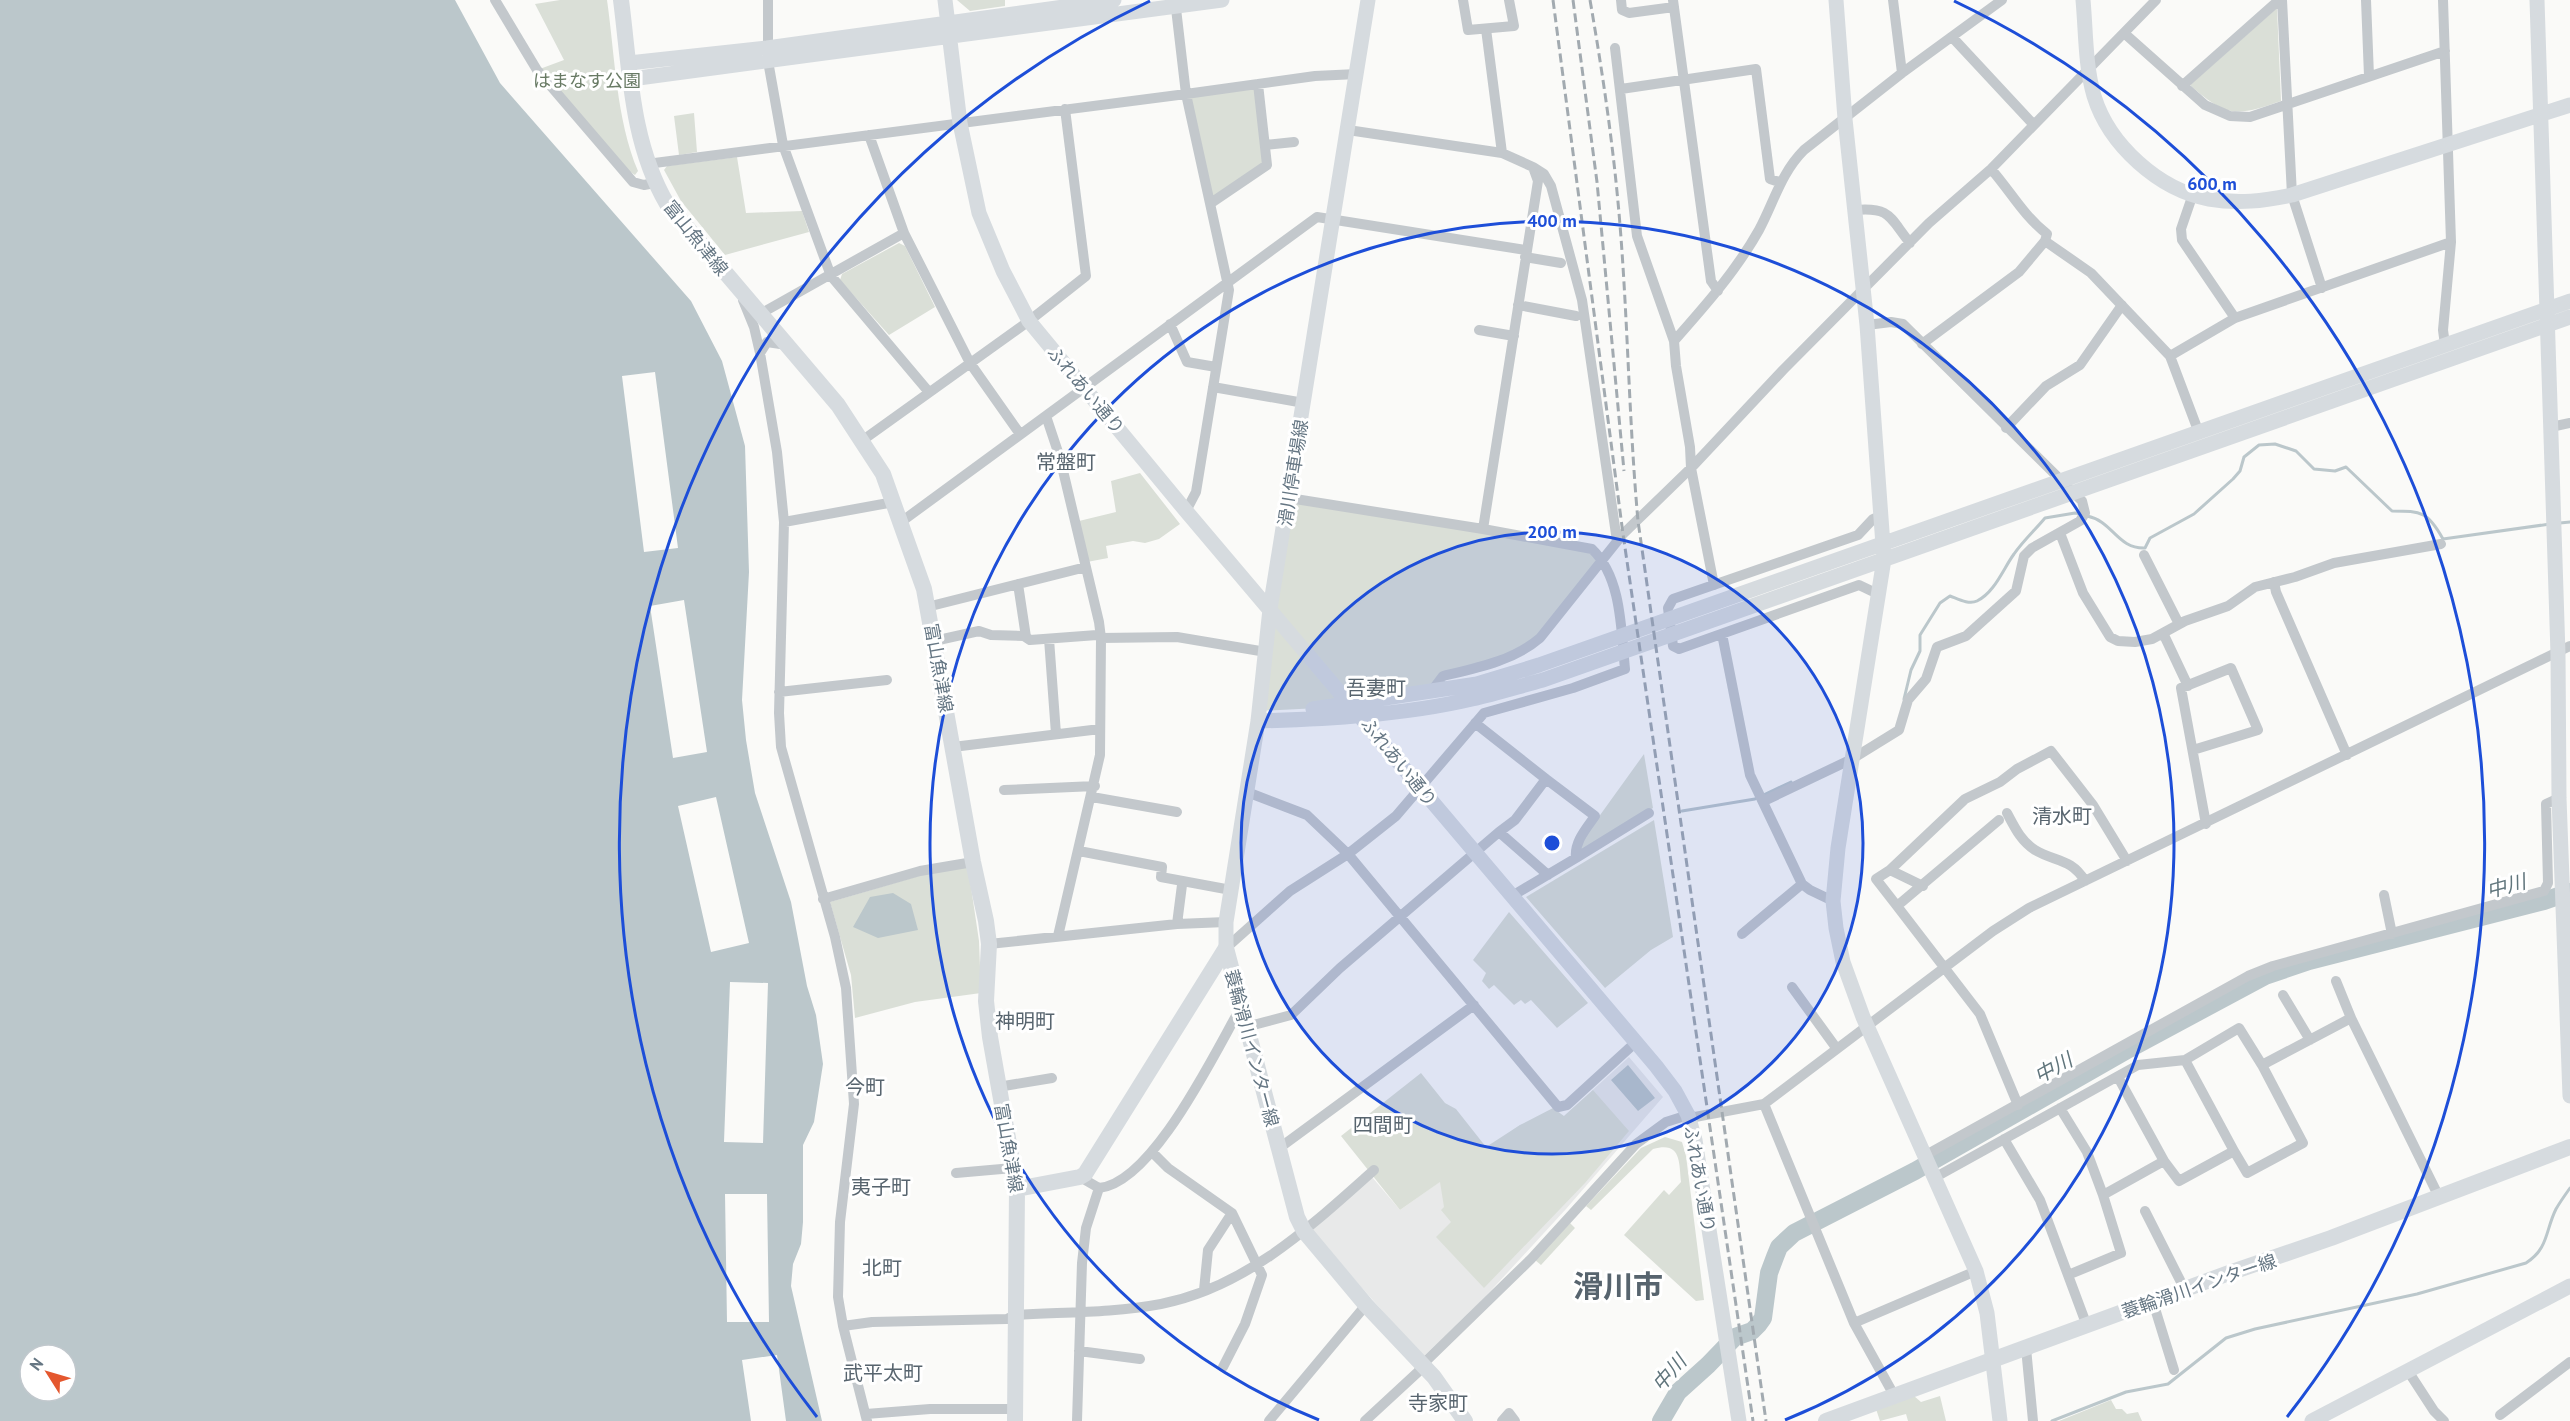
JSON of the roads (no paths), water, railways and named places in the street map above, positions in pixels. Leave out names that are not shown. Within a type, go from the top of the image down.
[{"type":"main road","name":"富山魚津線","points":[[621,0],[634,105],[647,164],[654,183],[667,204],[838,405],[863,440],[883,474],[924,589],[989,944],[986,1001],[998,1087],[1017,1189],[1014,1415]]},
{"type":"main road","name":"蓑輪滑川インター線","points":[[1226,948],[1278,1149],[1297,1217],[1304,1231],[1366,1305],[1423,1364],[1465,1421]]},
{"type":"main road","name":"蓑輪滑川インター線","points":[[1080,1177],[1085,1174],[1226,948]]},
{"type":"main road","name":"蓑輪滑川インター線","points":[[1826,1421],[2331,1238],[2570,1147]]},
{"type":"main road","points":[[1017,1189],[1080,1177]]},
{"type":"street","points":[[495,0],[537,70],[633,182],[644,185],[654,183]]},
{"type":"street","points":[[768,0],[768,55],[783,145],[831,276],[928,391]]},
{"type":"street","name":"ふれあい通り","points":[[945,0],[960,123],[979,213],[1003,271],[1029,321],[1186,511],[1675,1091],[1688,1115],[1700,1166],[1716,1283],[1727,1334],[1739,1421]]},
{"type":"street","points":[[948,30],[1114,0]]},
{"type":"street","points":[[630,71],[948,30],[1175,3],[1222,0]]},
{"type":"street","name":"滑川停車場線","points":[[1226,948],[1226,922],[1258,716],[1270,609],[1368,0]]},
{"type":"street","points":[[1463,0],[1468,30],[1514,26],[1509,0]]},
{"type":"street","points":[[1621,0],[1622,10],[1629,13],[1674,3],[1682,80],[1711,281],[1718,291]]},
{"type":"street","points":[[1836,0],[1845,119],[1867,325],[1884,551],[1880,595],[1838,848],[1833,901],[1843,962],[1867,1025],[1976,1271],[1987,1313],[2000,1421]]},
{"type":"street","points":[[1893,0],[1902,73]]},
{"type":"street","points":[[1674,340],[1718,291],[1758,231],[1779,183],[1792,162],[1902,73],[2002,0]]},
{"type":"street","points":[[2083,0],[2089,70],[2094,96],[2102,116],[2125,149],[2143,167],[2160,179],[2208,199],[2249,202],[2292,195],[2570,105]]},
{"type":"street","points":[[1431,692],[1443,676],[1481,668],[1526,651],[1540,638],[1617,541],[1691,468],[1783,370],[1910,243],[1967,188],[1991,169],[2156,0]]},
{"type":"street","points":[[2182,86],[2280,0]]},
{"type":"street","points":[[2280,0],[2292,195],[2322,288]]},
{"type":"street","points":[[2366,0],[2369,76]]},
{"type":"street","points":[[2443,0],[2451,242],[2443,330],[2445,345]]},
{"type":"street","points":[[2537,0],[2551,427],[2564,650],[2559,798],[2570,1096]]},
{"type":"street","points":[[1175,3],[1186,94],[1229,290],[1196,492],[1186,511]]},
{"type":"street","points":[[1486,28],[1502,153]]},
{"type":"street","points":[[2124,33],[2205,105],[2230,116],[2250,117],[2287,106],[2445,51]]},
{"type":"street","points":[[1952,37],[2034,125]]},
{"type":"street","points":[[1616,48],[1637,236],[1674,340],[1691,468],[1714,585]]},
{"type":"street","points":[[1620,90],[1756,69],[1770,179],[1779,183]]},
{"type":"street","points":[[647,164],[1315,76],[1357,74]]},
{"type":"street","points":[[1211,203],[1268,165],[1258,84]]},
{"type":"street","points":[[863,440],[928,391],[1029,321],[1086,276],[1065,109]]},
{"type":"street","points":[[1348,130],[1502,153],[1544,174],[1551,186],[1582,300],[1617,541]]},
{"type":"street","points":[[869,135],[904,233],[970,363],[1020,434]]},
{"type":"street","points":[[1265,145],[1294,142]]},
{"type":"street","points":[[1483,529],[1538,181],[1533,167]]},
{"type":"street","points":[[1922,344],[2019,272],[2045,241],[2047,234],[2029,220],[1991,169]]},
{"type":"street","points":[[2193,194],[2181,229],[2182,240],[2235,318]]},
{"type":"street","points":[[1855,210],[1876,208],[1884,211],[1910,243]]},
{"type":"street","points":[[901,522],[1317,217],[1526,253],[1561,263]]},
{"type":"street","points":[[760,314],[904,233]]},
{"type":"street","points":[[2045,241],[2091,273],[2170,356],[2199,433]]},
{"type":"street","points":[[2170,356],[2235,318],[2451,242]]},
{"type":"street","points":[[740,292],[754,327],[760,353],[777,452],[784,522],[779,692],[781,747],[844,971],[854,1104],[840,1222],[838,1297],[843,1326],[866,1418],[930,1409],[1014,1415]]},
{"type":"street","points":[[1258,716],[1355,709],[1429,707],[1472,700],[1543,680],[1884,551],[2062,480],[2570,301]]},
{"type":"street","points":[[1518,305],[1576,316]]},
{"type":"street","points":[[2006,428],[2046,386],[2080,365],[2122,305]]},
{"type":"street","points":[[1355,709],[1477,684],[1539,665],[1884,551],[2073,492],[2570,317]]},
{"type":"street","points":[[1764,801],[1852,759],[1899,730],[1908,700],[1926,679],[1937,647],[1966,636],[2009,598],[2016,591],[2024,556],[2032,548],[2080,521],[2085,513],[2082,501],[2062,480],[2006,428],[1903,324],[1891,322],[1867,325]]},
{"type":"street","points":[[1170,324],[1187,362],[1216,367]]},
{"type":"street","points":[[1479,330],[1514,336]]},
{"type":"street","points":[[760,353],[767,342],[787,345]]},
{"type":"street","points":[[1213,387],[1304,404]]},
{"type":"street","points":[[1046,416],[1060,458],[1101,638],[1100,755],[1095,786],[1058,936]]},
{"type":"street","points":[[2551,427],[2570,423]]},
{"type":"street","points":[[1226,948],[1290,891],[1348,854],[1396,816],[1484,713],[1573,688],[1625,669],[1614,588],[1601,559],[1592,549],[1289,498]]},
{"type":"street","points":[[784,522],[894,502]]},
{"type":"street","points":[[1880,595],[1859,585],[1679,649],[1673,646],[1668,608],[1673,599],[1858,535],[1873,519],[1882,515]]},
{"type":"street","points":[[2060,533],[2083,593],[2110,637],[2118,641],[2134,642],[2152,639],[2179,624],[2228,606],[2255,587],[2334,563],[2441,544]]},
{"type":"street","points":[[2144,555],[2179,624]]},
{"type":"street","points":[[927,607],[1086,567]]},
{"type":"street","points":[[2274,582],[2276,592],[2346,755]]},
{"type":"street","points":[[1018,584],[1026,637]]},
{"type":"street","points":[[934,641],[979,631],[991,635],[1026,637],[1030,640],[1097,635],[1101,638],[1177,637],[1266,652]]},
{"type":"street","points":[[2163,633],[2188,686]]},
{"type":"street","points":[[1722,634],[1750,775],[1802,884],[1833,901]]},
{"type":"street","points":[[1049,639],[1056,734]]},
{"type":"street","points":[[1365,1421],[1418,1372],[1423,1364],[1531,1259],[1636,1144],[1666,1122],[1688,1115],[1695,1117],[1764,1104],[1993,931],[2029,908],[2564,650]]},
{"type":"street","points":[[2193,750],[2258,730],[2231,668],[2181,688],[2206,824]]},
{"type":"street","points":[[779,692],[887,680]]},
{"type":"street","points":[[1475,723],[1595,816],[1575,849],[1576,858]]},
{"type":"street","points":[[953,747],[1100,729]]},
{"type":"street","points":[[2018,1105],[1980,1014],[1876,879],[1890,870],[1965,799],[2000,782],[2017,769],[2051,751],[2093,805],[2127,861]]},
{"type":"street","points":[[1246,1027],[1291,1015],[1400,916],[1515,820],[1546,779]]},
{"type":"street","points":[[1004,790],[1095,786]]},
{"type":"street","points":[[1247,792],[1307,814],[1348,854],[1558,1107],[1567,1105],[1636,1042]]},
{"type":"street","points":[[1092,797],[1177,812]]},
{"type":"street","points":[[1928,1165],[2018,1105],[2248,976],[2273,966],[2544,891],[2548,883],[2546,804],[2559,798]]},
{"type":"street","points":[[1512,896],[1649,813]]},
{"type":"street","points":[[1897,906],[2003,817],[2021,838],[2037,851],[2072,865],[2085,881]]},
{"type":"street","points":[[1499,832],[1548,874]]},
{"type":"street","points":[[1079,851],[1162,867],[1161,877],[1231,890]]},
{"type":"street","points":[[823,899],[920,871],[973,861]]},
{"type":"street","points":[[1890,870],[1923,886]]},
{"type":"street","points":[[1742,934],[1802,884]]},
{"type":"street","points":[[1177,924],[1182,885]]},
{"type":"street","points":[[2384,895],[2392,934]]},
{"type":"street","points":[[989,944],[1177,924],[1226,922]]},
{"type":"street","points":[[2336,981],[2351,1018],[2439,1197]]},
{"type":"street","points":[[1792,987],[1837,1049]]},
{"type":"street","points":[[2283,995],[2310,1040]]},
{"type":"street","points":[[1278,1149],[1474,1005]]},
{"type":"street","points":[[1080,1177],[1099,1188],[1109,1187],[1153,1153],[1186,1104],[1241,1007]]},
{"type":"street","points":[[2262,1065],[2351,1018]]},
{"type":"street","points":[[1928,1165],[2004,1139],[2138,1065],[2185,1060],[2239,1028],[2262,1065],[2303,1143],[2247,1173],[2185,1060]]},
{"type":"street","points":[[2118,1077],[2164,1161],[2179,1181],[2234,1151]]},
{"type":"street","points":[[998,1087],[1052,1078]]},
{"type":"street","points":[[1764,1104],[1854,1323],[1895,1397]]},
{"type":"street","points":[[2060,1108],[2087,1152],[2121,1253],[2068,1275]]},
{"type":"street","points":[[2004,1139],[2040,1200],[2087,1326]]},
{"type":"street","points":[[1153,1153],[1168,1168],[1232,1213],[1262,1275],[1245,1324],[1223,1367]]},
{"type":"street","points":[[2103,1195],[2164,1161]]},
{"type":"street","points":[[956,1173],[1013,1168]]},
{"type":"street","points":[[843,1326],[872,1322],[1007,1319],[1015,1316],[1161,1304],[1232,1280],[1304,1231],[1374,1170]]},
{"type":"street","points":[[1077,1421],[1079,1312],[1086,1228],[1099,1188]]},
{"type":"street","points":[[2145,1211],[2185,1290]]},
{"type":"street","points":[[1204,1290],[1208,1250],[1232,1213]]},
{"type":"street","points":[[1854,1323],[1976,1271]]},
{"type":"street","points":[[2312,1421],[2570,1286]]},
{"type":"street","points":[[2153,1302],[2174,1370]]},
{"type":"street","points":[[1269,1421],[1366,1305]]},
{"type":"street","points":[[2026,1348],[2033,1421]]},
{"type":"street","points":[[1079,1351],[1140,1359]]},
{"type":"street","points":[[2500,1414],[2570,1362]]},
{"type":"street","points":[[2408,1371],[2434,1411],[2444,1421]]},
{"type":"street","points":[[1502,1421],[1509,1413],[1515,1421]]},
{"type":"waterway","points":[[2087,516],[2103,523],[2128,544],[2145,548],[2150,538],[2194,514],[2233,479],[2240,471],[2244,457],[2259,445],[2275,444],[2296,451],[2314,469],[2335,471],[2346,467],[2392,511],[2417,513],[2428,518],[2443,539],[2550,524]]},
{"type":"waterway","points":[[1904,699],[1911,670],[1920,651],[1920,635],[1940,603],[1950,596],[1967,602],[1977,601],[1994,586],[2018,549],[2045,518],[2081,514]]},
{"type":"waterway","points":[[2560,523],[2570,522]]},
{"type":"waterway","points":[[1682,811],[1755,799],[1791,782]]},
{"type":"waterway","name":"中川","points":[[1661,1421],[1678,1392],[1735,1337],[1752,1331],[1763,1318],[1769,1273],[1779,1247],[1794,1233],[1915,1171],[2129,1049],[2265,976],[2309,961],[2544,901],[2570,892]]},
{"type":"waterway","points":[[2052,1421],[2126,1392],[2168,1384],[2226,1338],[2255,1329],[2417,1294],[2526,1263],[2543,1245],[2552,1217],[2570,1188]]},
{"type":"railway","points":[[1553,0],[1623,534],[1753,1421]]},
{"type":"railway","points":[[1573,0],[1597,182],[1624,471]]},
{"type":"railway","points":[[1590,0],[1608,112],[1618,197],[1638,521],[1766,1421]]},
{"type":"district","name":"常盤町","points":[[1066,462]]},
{"type":"district","name":"吾妻町","points":[[1376,688]]},
{"type":"district","name":"清水町","points":[[2062,816]]},
{"type":"district","name":"神明町","points":[[1025,1021]]},
{"type":"district","name":"今町","points":[[865,1087]]},
{"type":"district","name":"四間町","points":[[1383,1125]]},
{"type":"district","name":"夷子町","points":[[881,1187]]},
{"type":"district","name":"北町","points":[[882,1268]]},
{"type":"district","name":"滑川市","points":[[1618,1285]]},
{"type":"district","name":"武平太町","points":[[883,1373]]},
{"type":"district","name":"寺家町","points":[[1438,1403]]},
{"type":"park label","name":"はまなす公園","points":[[587,80]]}]
